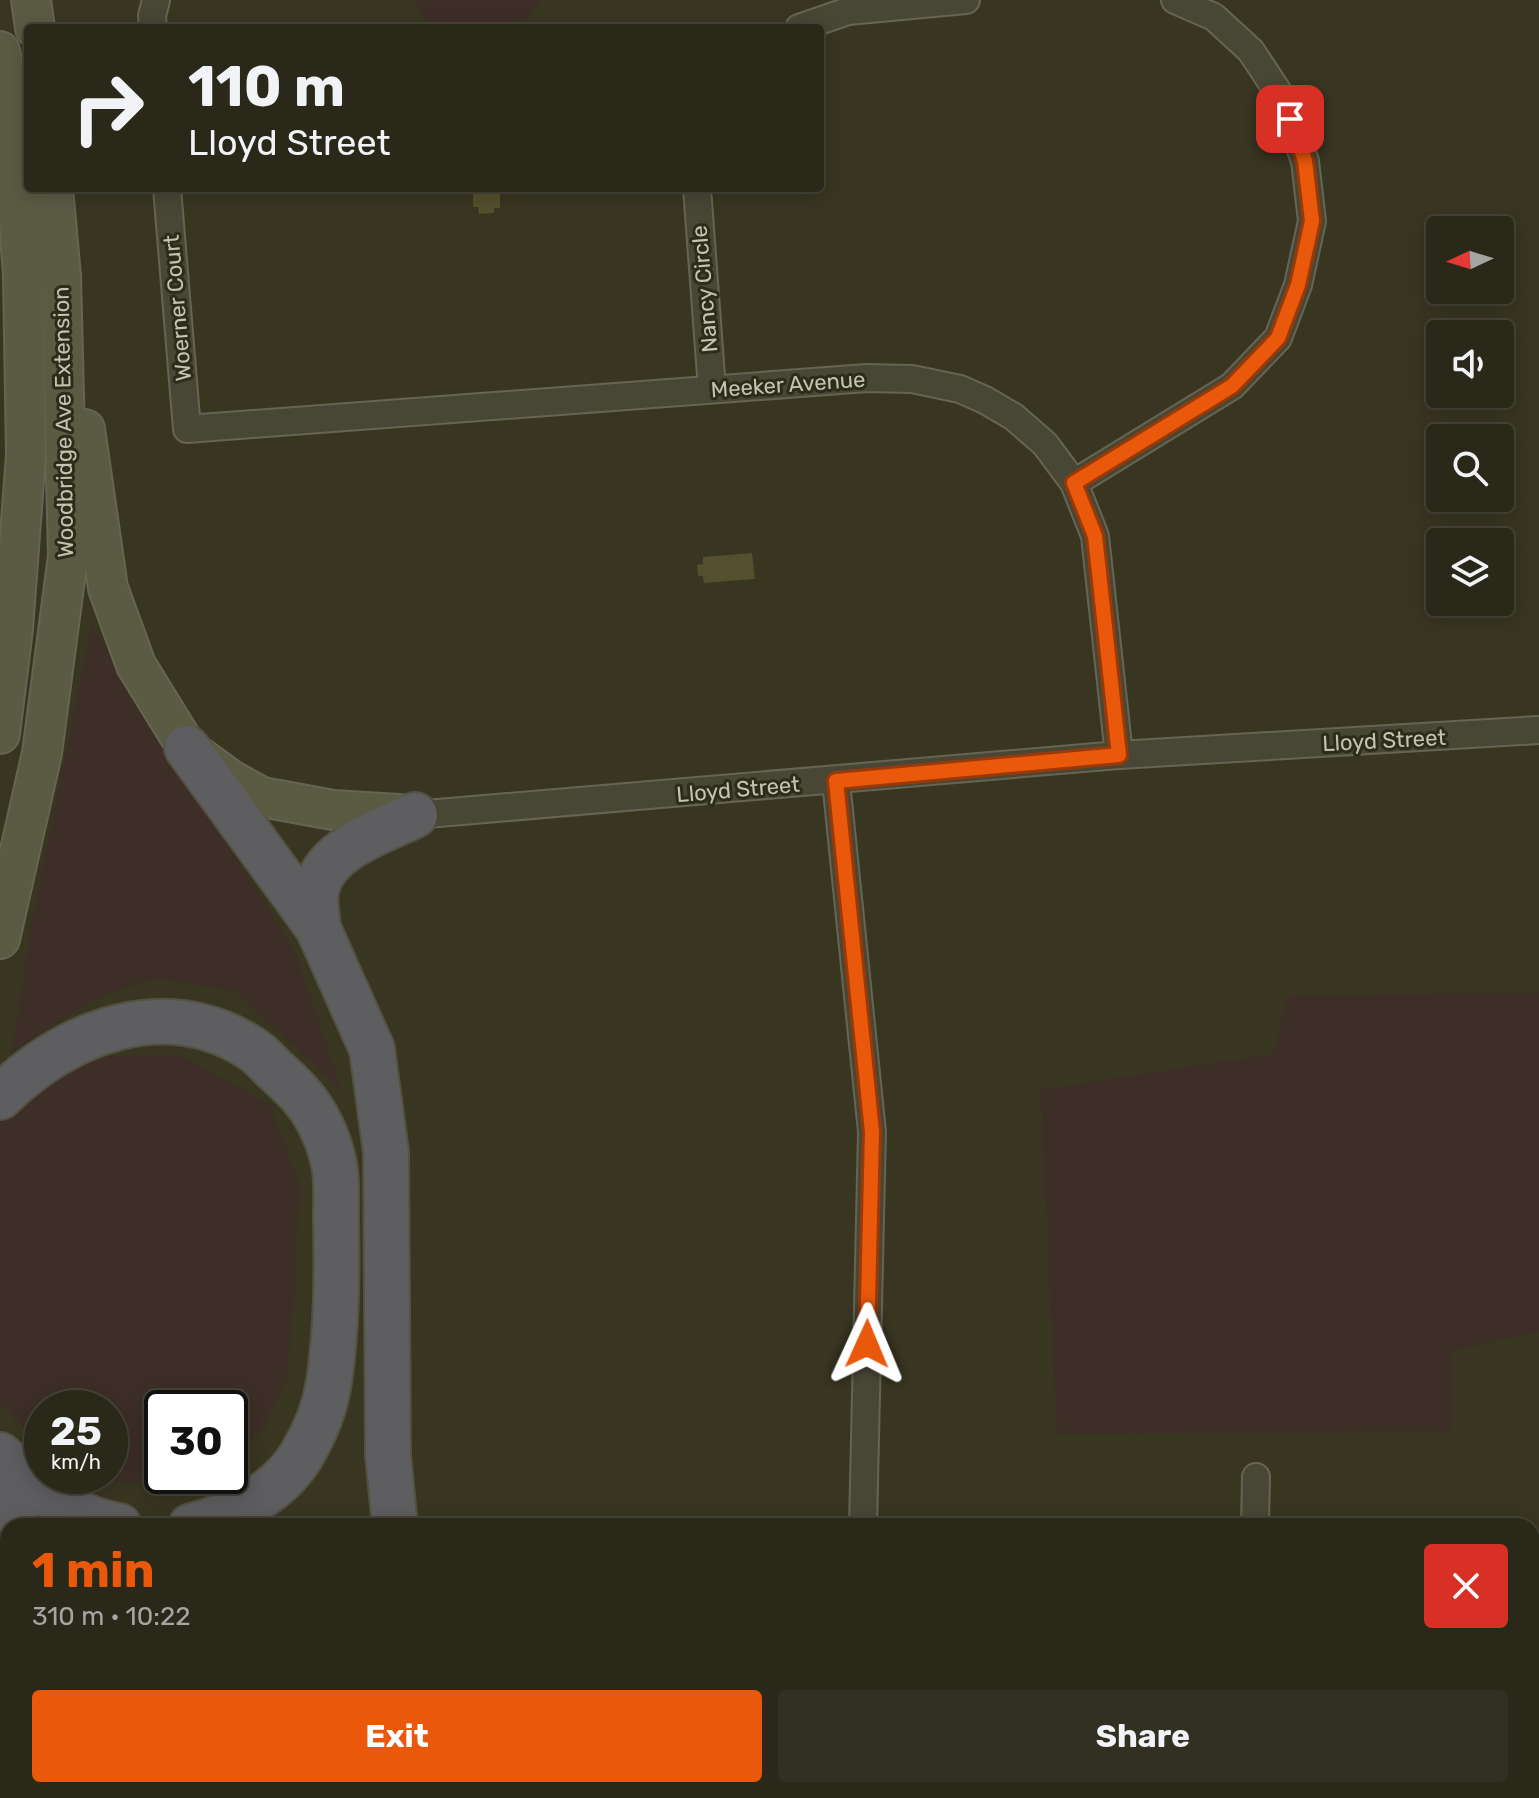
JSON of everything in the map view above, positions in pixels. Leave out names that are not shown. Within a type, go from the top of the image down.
[{"type":"highway","points":[[187,748],[318,928],[372,1049],[386,1152],[388,1455],[394,1518]]},
{"type":"highway","points":[[318,928],[315,893],[320,877],[336,856],[415,815]]},
{"type":"highway","points":[[0,1097],[25,1073],[87,1036],[127,1025],[173,1021],[212,1030],[252,1049],[303,1095],[322,1127],[335,1169],[337,1261],[329,1384],[318,1424],[300,1458],[271,1489],[238,1510],[214,1518]]},
{"type":"highway","points":[[0,1455],[26,1478],[81,1514],[94,1518]]},
{"type":"main road","points":[[31,0],[34,24]]},
{"type":"main road","name":"Woodbridge Ave Extension","points":[[0,51],[23,275],[26,454],[13,629],[0,734]]},
{"type":"main road","name":"Woodbridge Ave Extension","points":[[0,939],[42,753],[68,556],[61,276],[53,192]]},
{"type":"main road","points":[[61,276],[108,588],[136,665],[187,748],[231,780],[262,797],[333,810],[415,815]]},
{"type":"street","points":[[153,24],[156,0]]},
{"type":"street","points":[[811,24],[848,11],[966,0]]},
{"type":"street","points":[[1074,483],[1232,386],[1278,338],[1298,285],[1312,221],[1305,161],[1282,98],[1251,51],[1223,25],[1214,17],[1175,0]]},
{"type":"street","name":"Woerner Court","points":[[167,192],[187,429]]},
{"type":"street","name":"Nancy Circle","points":[[697,192],[712,389]]},
{"type":"street","name":"Meeker Avenue","points":[[187,429],[867,378],[912,379],[960,389],[1014,417],[1045,444],[1074,483],[1095,536],[1119,755]]},
{"type":"street","name":"Lloyd Street","points":[[415,815],[1119,755],[1539,730]]},
{"type":"street","points":[[836,781],[872,1132],[863,1518]]},
{"type":"street","points":[[1255,1518],[1256,1477]]},
{"type":"shaded area","points":[[415,0],[543,0],[521,24],[429,24]]},
{"type":"shaded area","points":[[473,192],[500,192],[500,208],[494,208],[494,213],[479,214],[478,207],[473,207]]},
{"type":"shaded area","points":[[752,553],[755,579],[704,583],[703,576],[698,576],[697,565],[703,564],[703,557]]},
{"type":"shaded area","points":[[92,625],[294,950],[342,1091],[235,991],[154,978],[89,1002],[12,1053],[34,911]]},
{"type":"shaded area","points":[[1539,993],[1539,1331],[1451,1351],[1452,1431],[1057,1434],[1041,1090],[1274,1054],[1288,996]]},
{"type":"shaded area","points":[[99,1056],[182,1056],[269,1105],[299,1183],[296,1267],[287,1377],[264,1427],[248,1443],[248,1390],[144,1390],[144,1482],[128,1482],[128,1390],[24,1390],[24,1429],[0,1402],[0,1115],[12,1096]]},
{"type":"route","points":[[867,1344],[872,1132],[836,781],[1119,755],[1095,536],[1074,483],[1232,386],[1278,338],[1298,285],[1312,221],[1305,161],[1290,119]]}]
